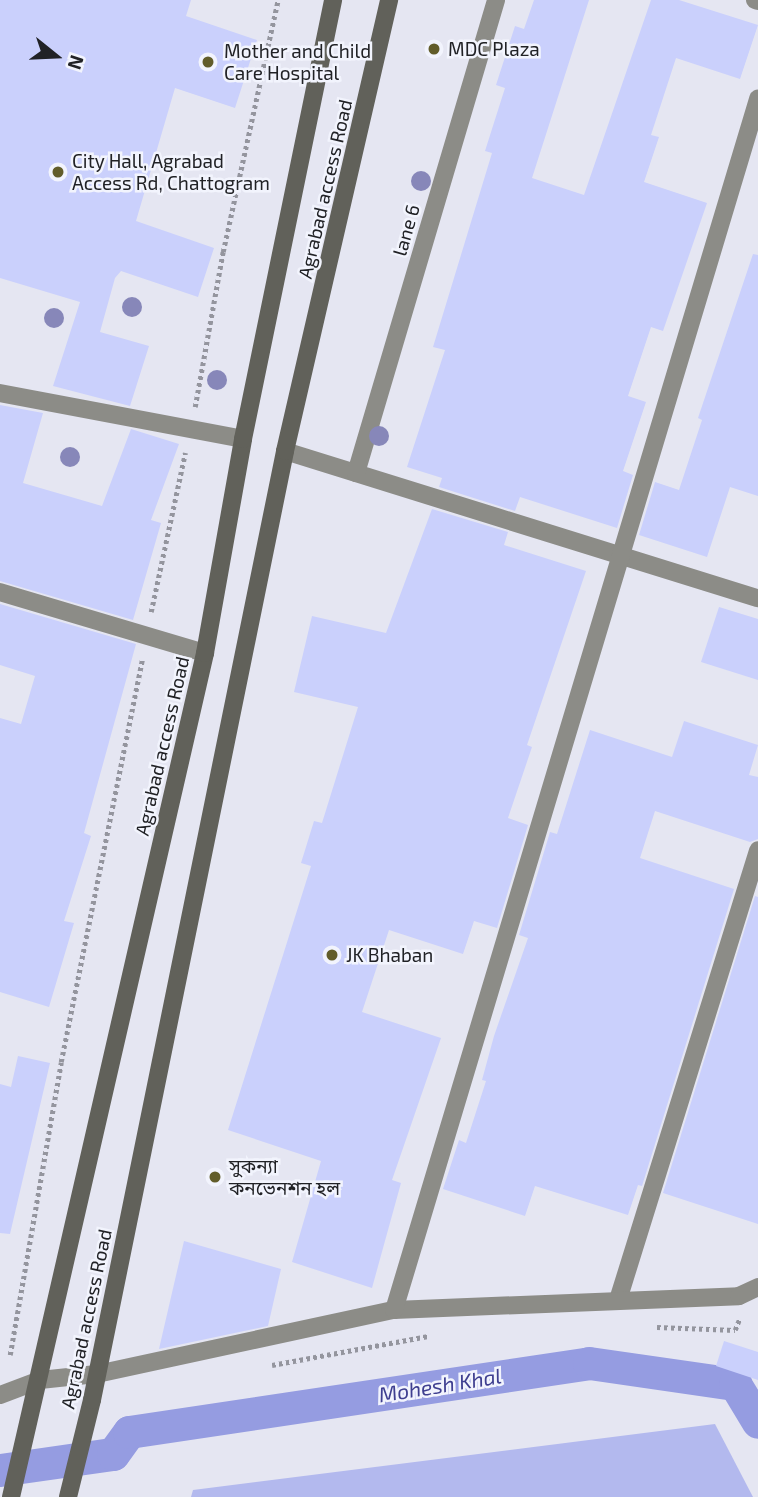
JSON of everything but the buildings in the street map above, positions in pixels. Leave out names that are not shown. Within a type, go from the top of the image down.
[{"type":"main road","name":"Agrabad access Road","points":[[12,1497],[205,653],[243,439],[333,0]]},
{"type":"main road","name":"Agrabad access Road","points":[[68,1497],[92,1400],[285,451],[389,0]]},
{"type":"street","name":"lane 6","points":[[356,473],[496,0]]},
{"type":"street","points":[[394,1310],[618,555],[758,99]]},
{"type":"street","points":[[0,393],[243,439]]},
{"type":"street","points":[[285,451],[758,598]]},
{"type":"street","points":[[0,592],[205,653]]},
{"type":"street","points":[[618,1300],[758,850]]},
{"type":"street","points":[[0,1395],[40,1380],[97,1374],[394,1310],[618,1300],[754,1290]]},
{"type":"path","points":[[10,1355],[61,1062],[190,429],[223,252],[278,0]]},
{"type":"path","points":[[654,1327],[735,1330],[754,1290]]},
{"type":"path","points":[[278,1364],[431,1336]]},
{"type":"shaded area","points":[[715,1424],[753,1497],[191,1497],[193,1490]]},
{"type":"waterway","name":"Mohesh Khal","points":[[0,1470],[113,1454],[129,1432],[589,1363],[735,1384],[758,1422]]},
{"type":"place","name":"MDC Plaza","points":[[434,49]]},
{"type":"place","name":"Mother and Child Care Hospital","points":[[208,62]]},
{"type":"place","name":"City Hall, Agrabad Access Rd, Chattogram","points":[[58,172]]},
{"type":"place","name":"JK Bhaban","points":[[332,955]]},
{"type":"place","name":"সুকন্যা কনভেনশন হল","points":[[215,1177]]}]
